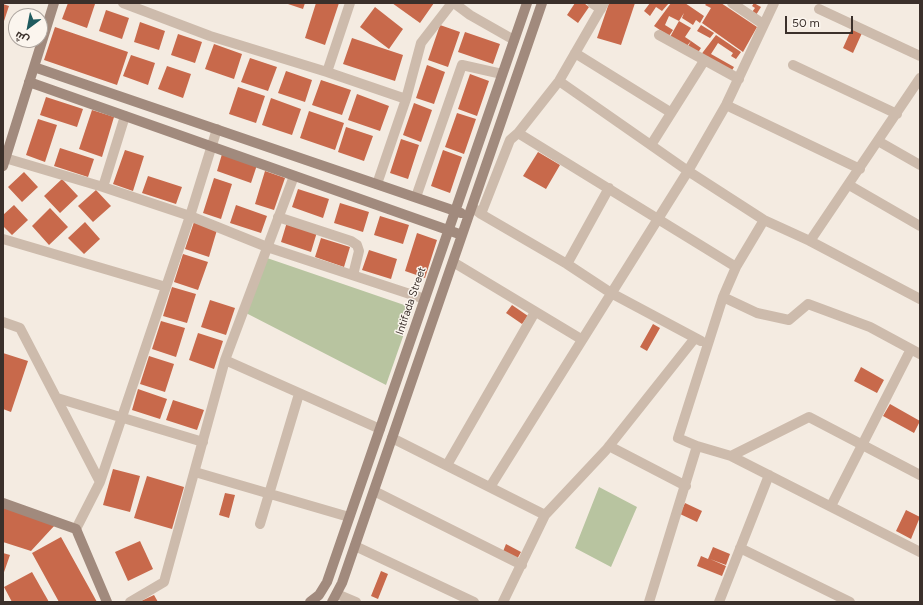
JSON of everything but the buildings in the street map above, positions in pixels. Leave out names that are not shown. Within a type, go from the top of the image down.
[{"type":"main road","points":[[4,162],[54,3]]},
{"type":"main road","name":"Intifada Street","points":[[311,602],[319,595],[328,578],[527,3]]},
{"type":"main road","points":[[335,598],[355,546],[542,3]]},
{"type":"main road","points":[[34,67],[455,211],[470,211]]},
{"type":"main road","points":[[29,82],[462,235]]},
{"type":"main road","points":[[3,503],[76,529],[107,602]]},
{"type":"street","points":[[123,3],[210,36],[327,72],[406,99]]},
{"type":"street","points":[[327,72],[350,3]]},
{"type":"street","points":[[377,184],[406,99],[421,43],[453,3],[470,15],[514,40]]},
{"type":"street","points":[[481,214],[510,140],[518,133],[560,81],[603,6],[592,3]]},
{"type":"street","points":[[732,3],[763,24]]},
{"type":"street","points":[[490,487],[581,339],[688,171],[726,105],[774,3]]},
{"type":"street","points":[[819,9],[920,56]]},
{"type":"street","points":[[659,34],[704,61],[739,79]]},
{"type":"street","points":[[575,53],[670,112]]},
{"type":"street","points":[[651,144],[670,112],[704,61]]},
{"type":"street","points":[[416,198],[462,65],[502,74]]},
{"type":"street","points":[[792,65],[897,114]]},
{"type":"street","points":[[810,241],[897,114],[916,91],[920,78]]},
{"type":"street","points":[[560,81],[688,171],[764,220],[810,241],[920,299]]},
{"type":"street","points":[[726,105],[860,169]]},
{"type":"street","points":[[103,187],[125,116]]},
{"type":"street","points":[[76,529],[100,482],[190,216],[217,129]]},
{"type":"street","points":[[518,133],[736,267]]},
{"type":"street","points":[[878,141],[920,165]]},
{"type":"street","points":[[4,162],[103,187],[190,216],[267,247],[425,299]]},
{"type":"street","points":[[130,602],[164,582],[225,360],[294,176]]},
{"type":"street","points":[[849,185],[920,226]]},
{"type":"street","points":[[567,264],[609,188]]},
{"type":"street","points":[[470,211],[481,214],[567,264],[611,293],[707,344]]},
{"type":"street","points":[[278,217],[351,241],[357,245],[359,251],[353,276]]},
{"type":"street","points":[[764,220],[736,267],[723,297],[678,438],[697,446],[731,456],[920,552]]},
{"type":"street","points":[[3,239],[166,287]]},
{"type":"street","points":[[453,262],[581,339]]},
{"type":"street","points":[[723,297],[757,313],[789,320],[808,304],[870,327],[916,351],[862,443],[831,506]]},
{"type":"street","points":[[447,465],[535,312]]},
{"type":"street","points":[[3,322],[20,328],[100,482]]},
{"type":"street","points":[[503,602],[545,515],[609,446],[695,338]]},
{"type":"street","points":[[225,360],[380,429]]},
{"type":"street","points":[[260,524],[268,493],[299,394]]},
{"type":"street","points":[[57,398],[203,442]]},
{"type":"street","points":[[731,456],[809,417],[862,443],[920,475]]},
{"type":"street","points":[[392,438],[545,515]]},
{"type":"street","points":[[609,446],[686,486]]},
{"type":"street","points":[[650,602],[697,446]]},
{"type":"street","points":[[195,472],[349,517]]},
{"type":"street","points":[[719,602],[769,475]]},
{"type":"street","points":[[374,491],[522,565]]},
{"type":"street","points":[[355,546],[474,602]]},
{"type":"street","points":[[740,548],[850,602]]},
{"type":"street","points":[[328,578],[342,583]]},
{"type":"street","points":[[335,598],[356,602]]},
{"type":"green space","points":[[267,258],[413,308],[386,385],[246,313]]},
{"type":"green space","points":[[599,487],[637,507],[611,567],[575,548]]}]
